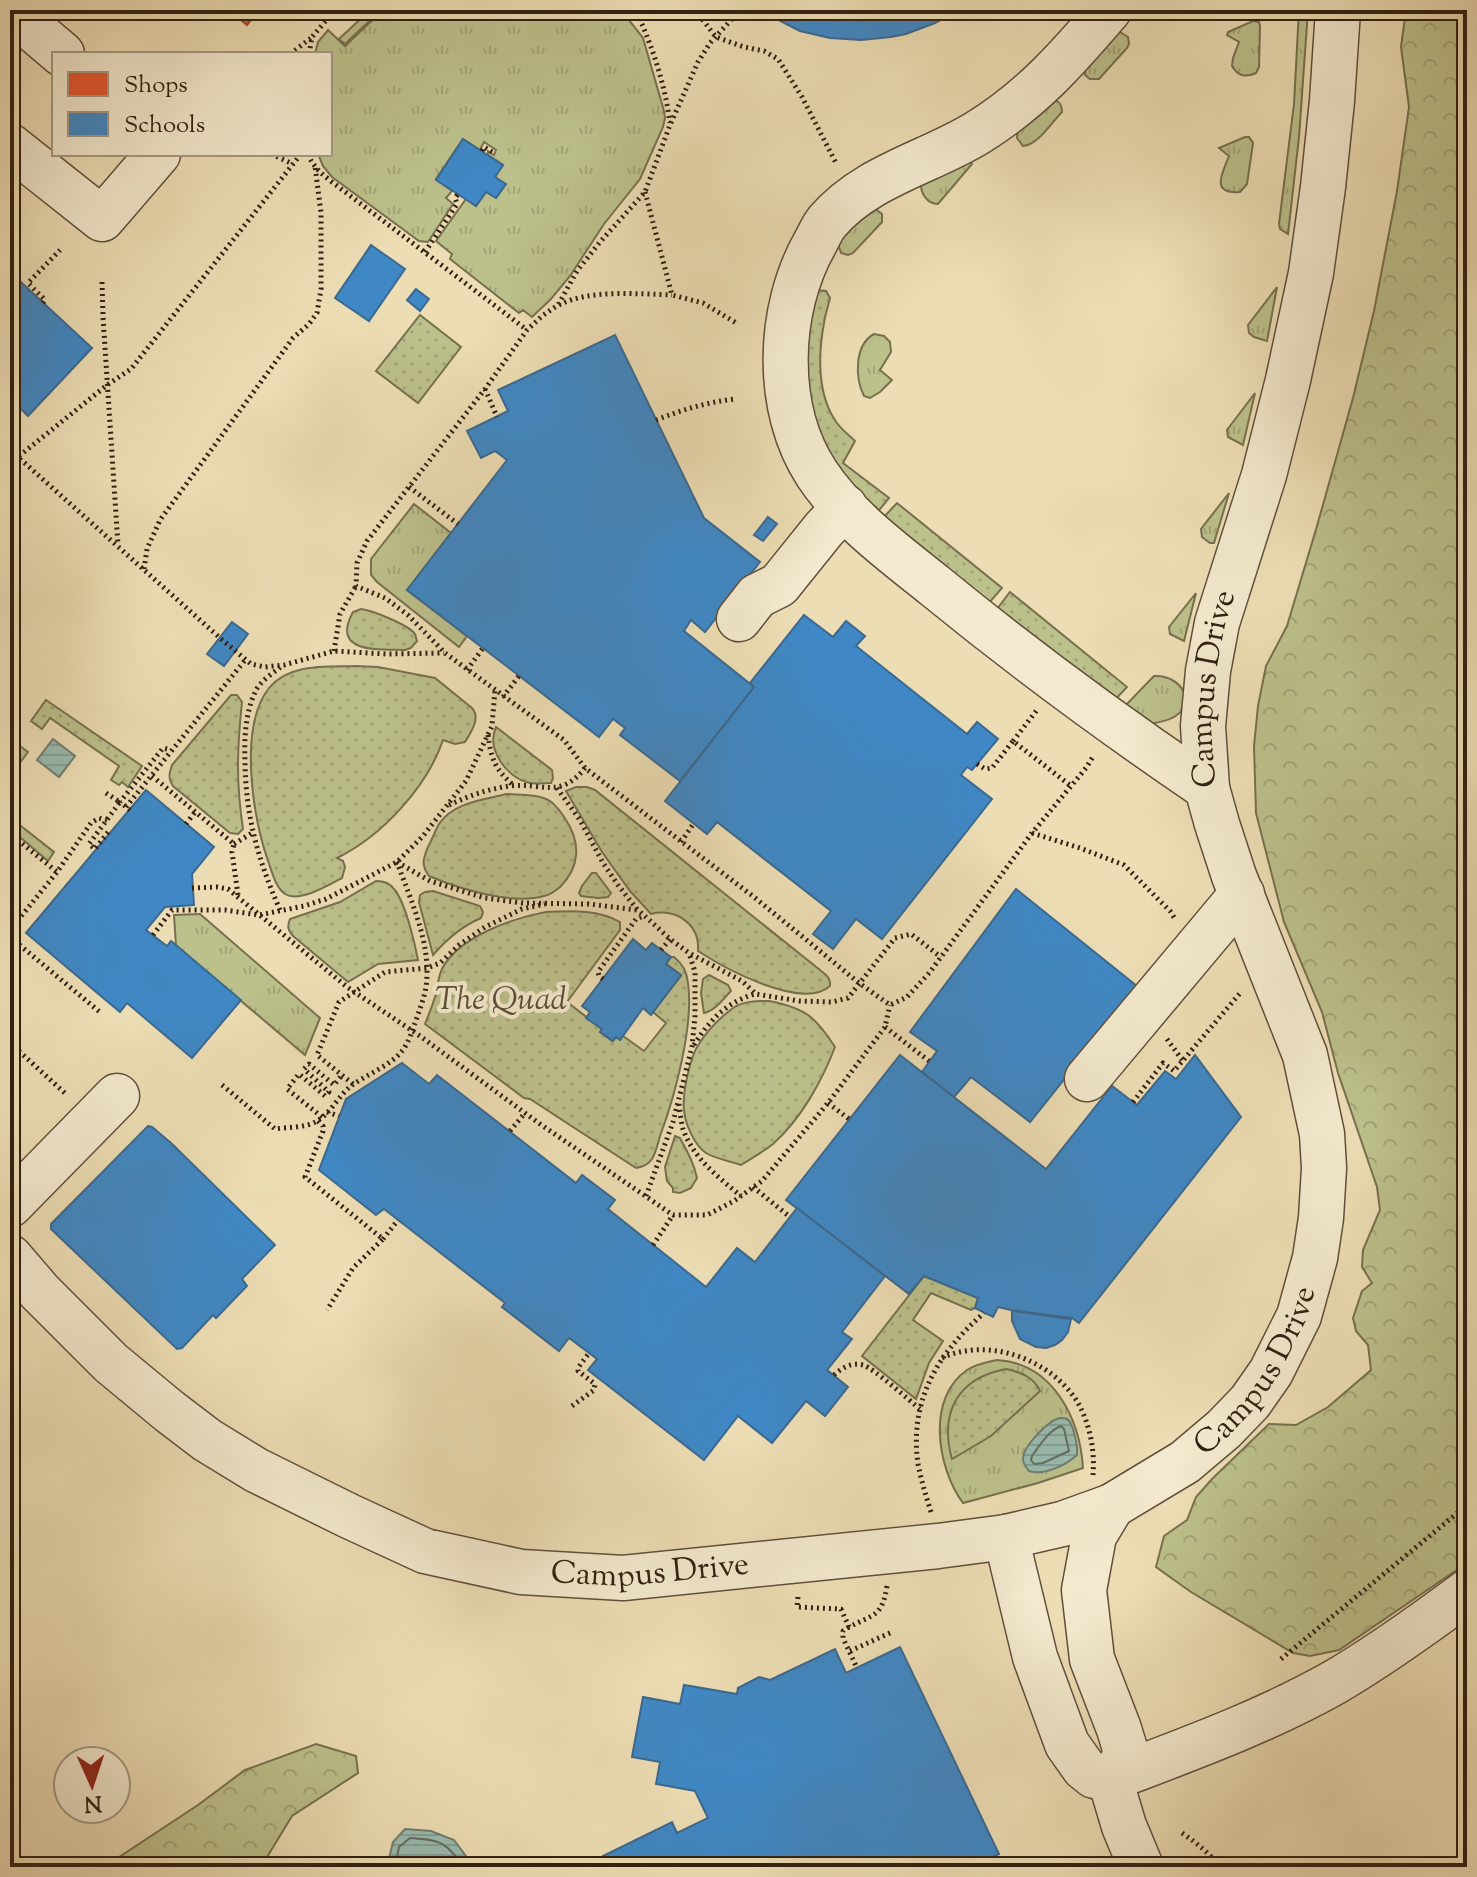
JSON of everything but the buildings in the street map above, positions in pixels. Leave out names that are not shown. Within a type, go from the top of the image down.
[{"type":"street","points":[[10,10],[60,52]]},
{"type":"street","points":[[1109,10],[1059,68],[996,121],[974,135],[883,179],[850,201],[826,223],[797,280],[786,334],[785,362],[790,404],[806,455],[831,494],[874,536],[980,623],[1108,721],[1207,788]]},
{"type":"street","name":"Campus Drive","points":[[10,1257],[40,1292],[111,1363],[207,1440],[256,1470],[425,1551],[521,1572],[623,1578],[1006,1537],[1062,1524],[1102,1494],[1185,1462],[1224,1429],[1250,1402],[1271,1372],[1299,1316],[1315,1258],[1321,1218],[1324,1168],[1322,1134],[1305,1055],[1225,850],[1207,788],[1203,726],[1208,671],[1217,623],[1264,475],[1311,273],[1331,116],[1338,10]]},
{"type":"street","points":[[10,146],[102,219],[156,156]]},
{"type":"street","points":[[739,619],[757,596],[779,585],[845,507]]},
{"type":"street","points":[[1087,1079],[1242,894]]},
{"type":"street","points":[[10,1205],[106,1108]]},
{"type":"street","points":[[1102,1494],[1084,1590],[1092,1659],[1126,1752],[1120,1767],[1110,1779]]},
{"type":"street","points":[[1006,1537],[1035,1657],[1067,1744],[1084,1768],[1094,1776],[1110,1779],[1210,1740],[1333,1683],[1400,1642],[1467,1592]]},
{"type":"street","points":[[1110,1779],[1124,1826],[1141,1867]]},
{"type":"path","points":[[293,52],[312,37],[335,10]]},
{"type":"path","points":[[656,10],[634,12],[657,65],[667,99],[670,125]]},
{"type":"path","points":[[695,10],[716,37],[764,51],[778,59],[802,97],[840,170]]},
{"type":"path","points":[[558,305],[577,271],[645,192],[698,62],[740,10]]},
{"type":"path","points":[[309,52],[312,37]]},
{"type":"path","points":[[482,151],[484,147],[492,152]]},
{"type":"path","points":[[275,156],[293,164]]},
{"type":"path","points":[[299,156],[131,369],[18,457],[251,664],[265,667],[284,665],[334,651],[445,653]]},
{"type":"path","points":[[309,156],[332,182],[527,330]]},
{"type":"path","points":[[144,570],[147,549],[160,520],[293,338],[317,313],[321,289],[321,213],[315,166]]},
{"type":"path","points":[[645,192],[672,295]]},
{"type":"path","points":[[425,252],[457,204],[455,198],[458,194]]},
{"type":"path","points":[[43,303],[45,300],[28,283],[60,250]]},
{"type":"path","points":[[102,282],[118,546]]},
{"type":"path","points":[[334,651],[340,614],[356,586],[357,563],[367,541],[527,330],[542,316],[572,298],[672,295],[703,303],[738,324]]},
{"type":"path","points":[[485,389],[497,417]]},
{"type":"path","points":[[656,420],[687,408],[735,399]]},
{"type":"path","points":[[409,487],[458,524]]},
{"type":"path","points":[[356,586],[385,598],[408,615],[445,653],[564,740],[585,768],[890,1005]]},
{"type":"path","points":[[467,670],[483,648]]},
{"type":"path","points":[[106,793],[128,808],[246,659]]},
{"type":"path","points":[[280,910],[252,833],[245,783],[244,742],[256,689],[284,665]]},
{"type":"path","points":[[503,697],[519,676]]},
{"type":"path","points":[[153,935],[172,910],[225,910],[259,915],[304,906],[326,899],[397,862],[423,836],[466,781],[492,726],[495,690]]},
{"type":"path","points":[[977,764],[985,769],[992,768],[1043,703]]},
{"type":"path","points":[[488,735],[491,757],[501,774],[514,786]]},
{"type":"path","points":[[1013,741],[1071,786]]},
{"type":"path","points":[[111,832],[95,849],[89,844],[163,748],[171,750]]},
{"type":"path","points":[[890,1005],[907,997],[941,957],[1032,833],[1094,756]]},
{"type":"path","points":[[448,805],[469,796],[514,786],[557,788],[574,782],[585,768]]},
{"type":"path","points":[[152,775],[234,844]]},
{"type":"path","points":[[557,788],[580,820],[603,863],[638,910],[689,953],[742,981],[756,994]]},
{"type":"path","points":[[186,824],[195,812]]},
{"type":"path","points":[[10,930],[57,872],[91,823],[99,818],[107,820]]},
{"type":"path","points":[[681,842],[694,823]]},
{"type":"path","points":[[238,896],[232,852],[234,844],[252,833]]},
{"type":"path","points":[[1032,833],[1124,865],[1170,911],[1177,923]]},
{"type":"path","points":[[13,836],[57,872]]},
{"type":"path","points":[[397,862],[430,881],[485,898],[638,910]]},
{"type":"path","points":[[222,1085],[275,1129],[314,1123],[353,1084],[403,1051],[426,989],[427,968],[426,949],[397,862]]},
{"type":"path","points":[[192,888],[228,889],[355,993],[673,1215],[707,1215],[762,1181],[828,1103],[885,1027],[890,1005]]},
{"type":"path","points":[[353,1084],[317,1055],[339,1002],[385,972],[427,968],[440,963],[485,927],[522,909],[545,904]]},
{"type":"path","points":[[603,979],[598,972],[636,919],[644,916]]},
{"type":"path","points":[[692,1047],[707,1024],[741,998],[756,994],[799,1001],[832,1002],[848,998],[895,938],[911,934],[941,957]]},
{"type":"path","points":[[10,937],[101,1013]]},
{"type":"path","points":[[661,950],[670,939]]},
{"type":"path","points":[[646,1196],[679,1103],[692,1047],[695,972],[689,953]]},
{"type":"path","points":[[1133,1102],[1163,1063],[1173,1073],[1244,989]]},
{"type":"path","points":[[885,1027],[929,1061]]},
{"type":"path","points":[[10,1043],[106,1108]]},
{"type":"path","points":[[339,1116],[322,1117],[287,1089],[299,1074],[325,1096],[329,1092],[304,1069],[309,1064],[334,1085],[342,1075]]},
{"type":"path","points":[[679,1103],[684,1130],[696,1154],[710,1171],[741,1196]]},
{"type":"path","points":[[828,1103],[849,1119]]},
{"type":"path","points":[[510,1131],[525,1113]]},
{"type":"path","points":[[322,1117],[323,1131],[305,1177],[383,1239]]},
{"type":"path","points":[[753,1187],[790,1217]]},
{"type":"path","points":[[653,1245],[673,1215]]},
{"type":"path","points":[[327,1310],[353,1268],[398,1220]]},
{"type":"path","points":[[932,1515],[918,1464],[920,1409],[926,1388],[942,1358],[962,1332],[984,1313]]},
{"type":"path","points":[[942,1358],[981,1349],[1004,1351],[1047,1371],[1077,1402],[1084,1416],[1091,1436],[1093,1467],[1102,1494]]},
{"type":"path","points":[[572,1406],[594,1390],[595,1384],[578,1371],[589,1353]]},
{"type":"path","points":[[834,1375],[843,1367],[865,1365],[920,1409]]},
{"type":"path","points":[[1281,1659],[1467,1505]]},
{"type":"path","points":[[857,1668],[843,1638],[843,1631],[880,1611],[888,1579]]},
{"type":"path","points":[[799,1592],[797,1607],[841,1609],[849,1627]]},
{"type":"path","points":[[850,1651],[892,1632]]},
{"type":"path","points":[[1182,1833],[1211,1855],[1220,1867]]},
{"type":"green space","points":[[367,10],[381,10],[345,44],[339,39]]},
{"type":"green space","points":[[383,10],[621,10],[643,38],[664,111],[663,127],[640,179],[604,224],[570,276],[532,317],[523,310],[519,313],[450,259],[452,254],[436,241],[466,199],[476,206],[486,192],[496,198],[505,185],[495,177],[503,165],[488,155],[488,151],[494,155],[496,150],[484,142],[480,150],[463,139],[436,179],[452,191],[446,198],[453,204],[428,242],[419,241],[332,177],[323,166],[319,156],[332,156],[332,52],[316,52],[318,42],[328,30],[345,46]]},
{"type":"green space","points":[[1299,10],[1308,10],[1288,234],[1280,229],[1279,224],[1294,104]]},
{"type":"green space","points":[[1406,10],[1467,10],[1467,1563],[1339,1650],[1310,1656],[1293,1653],[1191,1592],[1156,1567],[1164,1536],[1187,1520],[1196,1497],[1269,1424],[1296,1425],[1328,1407],[1371,1370],[1368,1345],[1356,1331],[1353,1318],[1362,1291],[1372,1283],[1362,1267],[1363,1250],[1380,1210],[1377,1187],[1338,1073],[1322,1012],[1284,922],[1256,813],[1254,746],[1266,666],[1287,626],[1353,398],[1374,311],[1409,107],[1401,47]]},
{"type":"green space","points":[[1253,21],[1259,22],[1260,26],[1259,67],[1256,73],[1242,75],[1232,66],[1239,42],[1227,35]]},
{"type":"green space","points":[[1120,32],[1128,37],[1127,48],[1099,79],[1090,79],[1085,75],[1084,68],[1114,34]]},
{"type":"green space","points":[[1053,100],[1060,104],[1062,112],[1039,138],[1023,146],[1017,138],[1018,128]]},
{"type":"green space","points":[[1245,137],[1253,143],[1247,184],[1240,192],[1231,192],[1221,186],[1229,156],[1219,148]]},
{"type":"green space","points":[[969,160],[972,164],[938,204],[925,197],[921,182]]},
{"type":"green space","points":[[874,208],[882,214],[882,222],[853,253],[841,253],[838,244],[842,235]]},
{"type":"green space","points":[[1277,287],[1267,341],[1254,337],[1249,333],[1248,325]]},
{"type":"green space","points":[[816,290],[826,291],[830,298],[821,348],[821,375],[826,400],[837,423],[855,441],[843,463],[889,498],[876,514],[822,451],[800,357]]},
{"type":"green space","points":[[420,315],[461,347],[418,403],[376,371]]},
{"type":"green space","points":[[874,334],[884,336],[890,342],[891,352],[880,370],[892,380],[870,398],[864,396],[861,389],[858,362],[867,339]]},
{"type":"green space","points":[[1255,393],[1243,445],[1228,437],[1227,430]]},
{"type":"green space","points":[[1229,493],[1214,543],[1210,543],[1202,537],[1201,529]]},
{"type":"green space","points":[[897,503],[1002,588],[989,603],[882,519]]},
{"type":"green space","points":[[414,504],[451,533],[407,590],[467,636],[459,647],[371,575],[371,559]]},
{"type":"green space","points":[[1010,592],[1127,687],[1113,702],[997,609]]},
{"type":"green space","points":[[1196,593],[1184,641],[1170,634],[1169,627]]},
{"type":"green space","points":[[361,609],[405,626],[415,634],[417,641],[405,650],[371,649],[352,642],[348,636],[348,626],[353,612]]},
{"type":"green space","points":[[378,667],[435,678],[472,708],[476,716],[474,725],[465,742],[455,744],[443,740],[426,775],[401,808],[370,837],[337,858],[343,861],[345,867],[342,878],[314,892],[291,896],[282,891],[274,879],[257,821],[251,748],[259,705],[269,688],[287,674],[309,668]]},
{"type":"green space","points":[[1154,676],[1179,685],[1185,705],[1169,719],[1146,724],[1123,708]]},
{"type":"green space","points":[[231,695],[237,695],[242,702],[238,766],[243,829],[238,834],[230,833],[170,781],[172,765]]},
{"type":"green space","points":[[46,700],[142,766],[128,787],[111,780],[119,766],[50,718],[42,729],[31,721]]},
{"type":"green space","points":[[496,727],[552,770],[551,783],[530,783],[506,769],[496,754]]},
{"type":"green space","points":[[16,743],[28,752],[10,776],[10,751]]},
{"type":"green space","points":[[576,787],[595,790],[824,973],[830,986],[817,992],[783,990],[744,976],[698,951],[695,933],[685,920],[669,913],[651,914],[630,891],[602,852],[566,791]]},
{"type":"green space","name":"The Quad","points":[[507,794],[529,795],[550,801],[566,820],[574,837],[576,855],[567,879],[560,887],[553,893],[531,898],[501,897],[429,876],[424,865],[425,855],[445,817],[461,806]]},
{"type":"green space","points":[[21,826],[54,852],[48,861],[15,833]]},
{"type":"green space","name":"The Quad","points":[[592,873],[596,873],[611,893],[608,897],[581,896],[579,893]]},
{"type":"green space","name":"The Quad","points":[[376,881],[389,884],[398,895],[418,960],[378,964],[348,982],[293,936],[288,928],[289,922],[290,919],[340,902]]},
{"type":"green space","name":"The Quad","points":[[433,891],[480,906],[483,912],[481,918],[455,934],[433,955],[419,902],[420,895]]},
{"type":"green space","name":"The Quad","points":[[546,912],[593,913],[620,922],[620,930],[567,1002],[602,1029],[600,1032],[612,1041],[623,1036],[644,1051],[666,1023],[653,1012],[681,976],[666,964],[674,957],[685,972],[689,1000],[682,1060],[656,1150],[643,1166],[636,1168],[524,1098],[425,1024],[442,969],[460,947],[503,924]]},
{"type":"green space","points":[[200,914],[320,1018],[305,1055],[176,946],[174,915]]},
{"type":"green space","points":[[709,975],[728,985],[731,991],[704,1013],[701,993],[703,979]]},
{"type":"green space","points":[[769,1001],[808,1015],[835,1047],[817,1086],[793,1123],[773,1144],[741,1165],[710,1155],[698,1145],[685,1115],[685,1086],[696,1050],[714,1024],[737,1006]]},
{"type":"green space","points":[[675,1136],[680,1138],[697,1178],[691,1188],[680,1193],[673,1192],[665,1167]]},
{"type":"green space","points":[[924,1276],[978,1298],[975,1308],[971,1310],[931,1293],[913,1320],[943,1341],[929,1363],[916,1399],[862,1356]]},
{"type":"green space","points":[[997,1360],[1017,1363],[1034,1371],[1060,1397],[1076,1431],[1083,1468],[963,1503],[954,1488],[942,1453],[941,1415],[945,1398],[954,1382],[967,1370]]},
{"type":"green space","points":[[1006,1369],[1026,1376],[1040,1391],[991,1436],[952,1459],[948,1426],[956,1400],[975,1380]]},
{"type":"green space","points":[[316,1744],[356,1756],[358,1773],[292,1816],[261,1867],[104,1867],[245,1770]]},
{"type":"water","points":[[53,739],[75,756],[59,777],[37,760]]},
{"type":"water","points":[[1060,1418],[1067,1419],[1071,1425],[1077,1455],[1054,1469],[1029,1471],[1023,1459],[1027,1447],[1043,1428]]},
{"type":"water","points":[[405,1829],[431,1831],[454,1840],[474,1867],[387,1867],[393,1842]]}]
